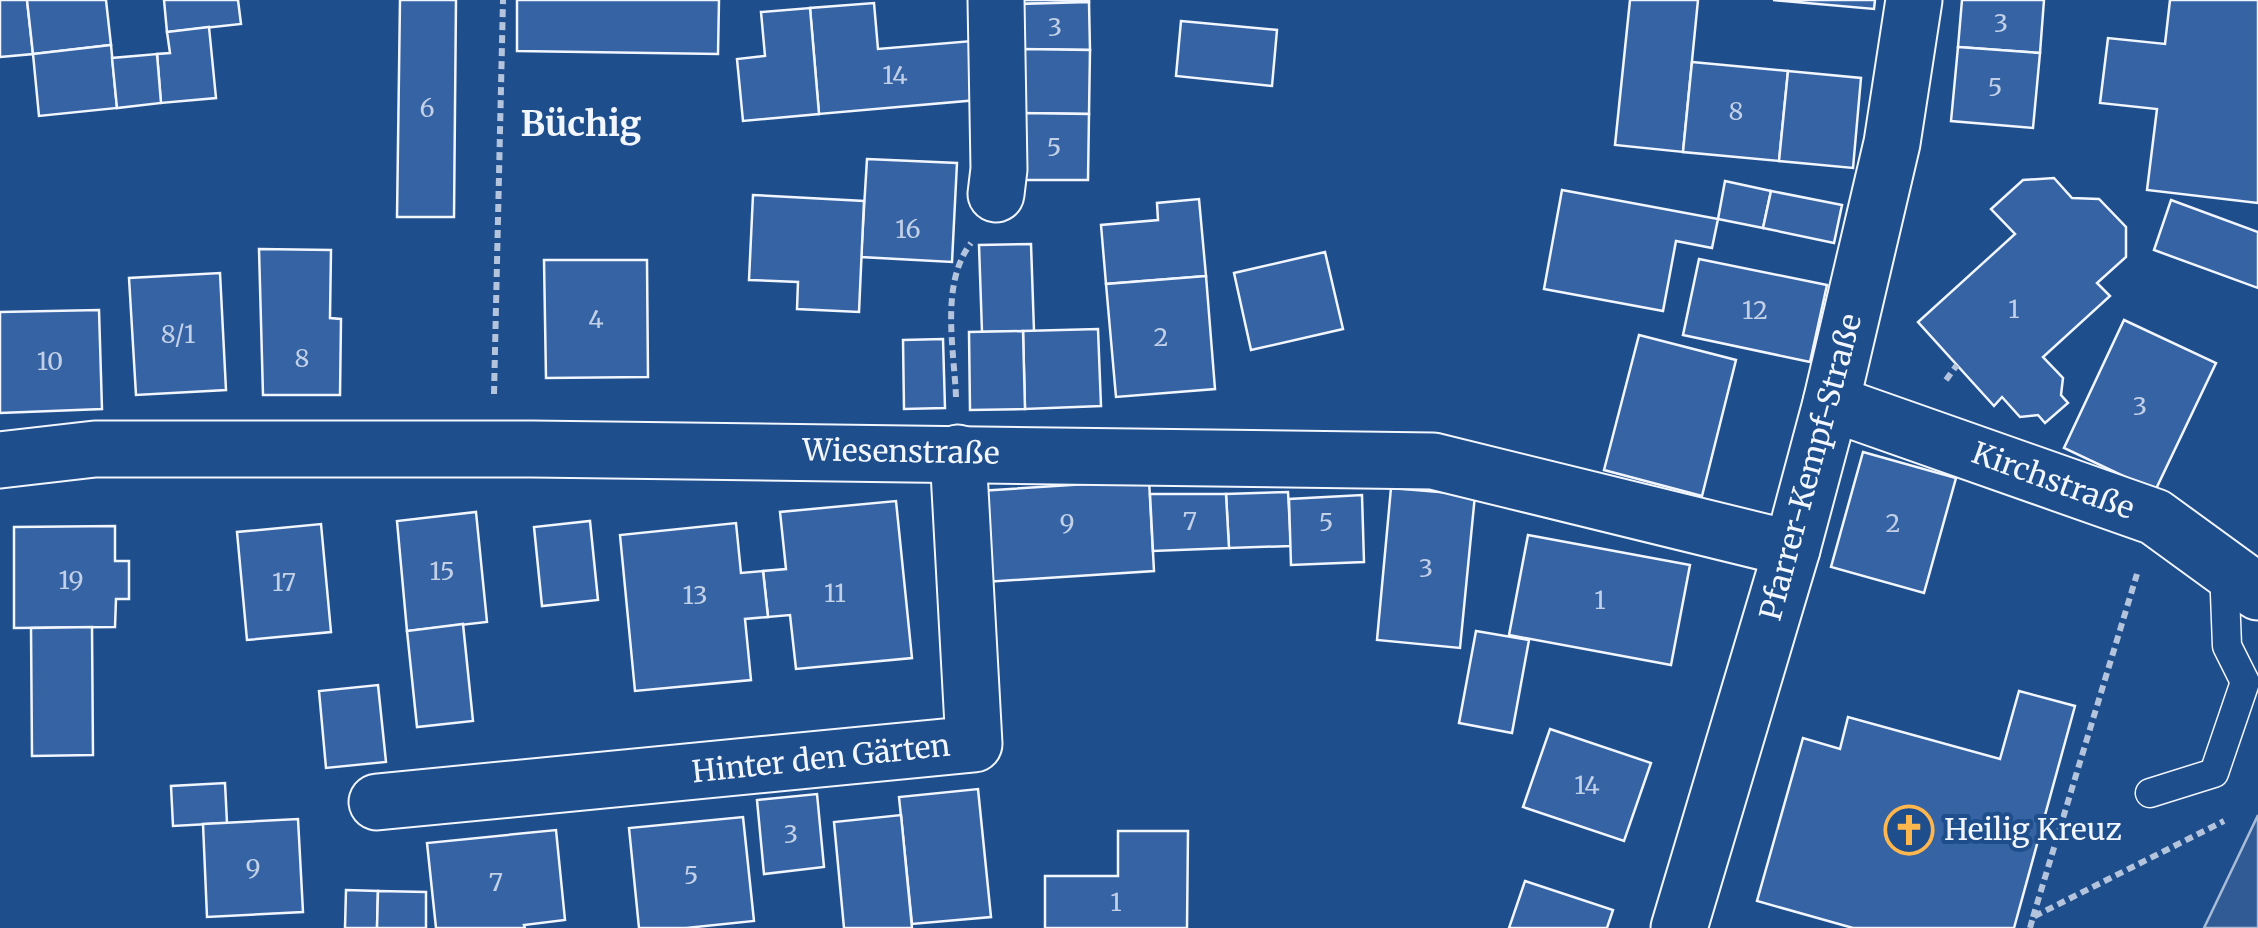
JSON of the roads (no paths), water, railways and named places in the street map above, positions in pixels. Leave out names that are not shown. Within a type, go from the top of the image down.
[{"type":"street","points":[[996,0],[996,194]]},
{"type":"street","name":"Pfarrer-Kempf-Straße","points":[[1679,928],[1792,549],[1831,403],[1892,143],[1914,0]]},
{"type":"street","name":"Kirchstraße","points":[[1831,403],[2155,517],[2241,579]]},
{"type":"street","name":"Wiesenstraße","points":[[0,460],[95,448],[958,453],[1433,461],[1792,549]]},
{"type":"street","name":"Hinter den Gärten","points":[[378,802],[974,744],[958,453]]},
{"type":"lane","points":[[2150,793],[2214,773],[2245,682],[2227,646],[2241,579]]},
{"type":"place","name":"Heilig Kreuz","points":[[1909,830]]},
{"type":"district","name":"Büchig","points":[[581,124]]}]
